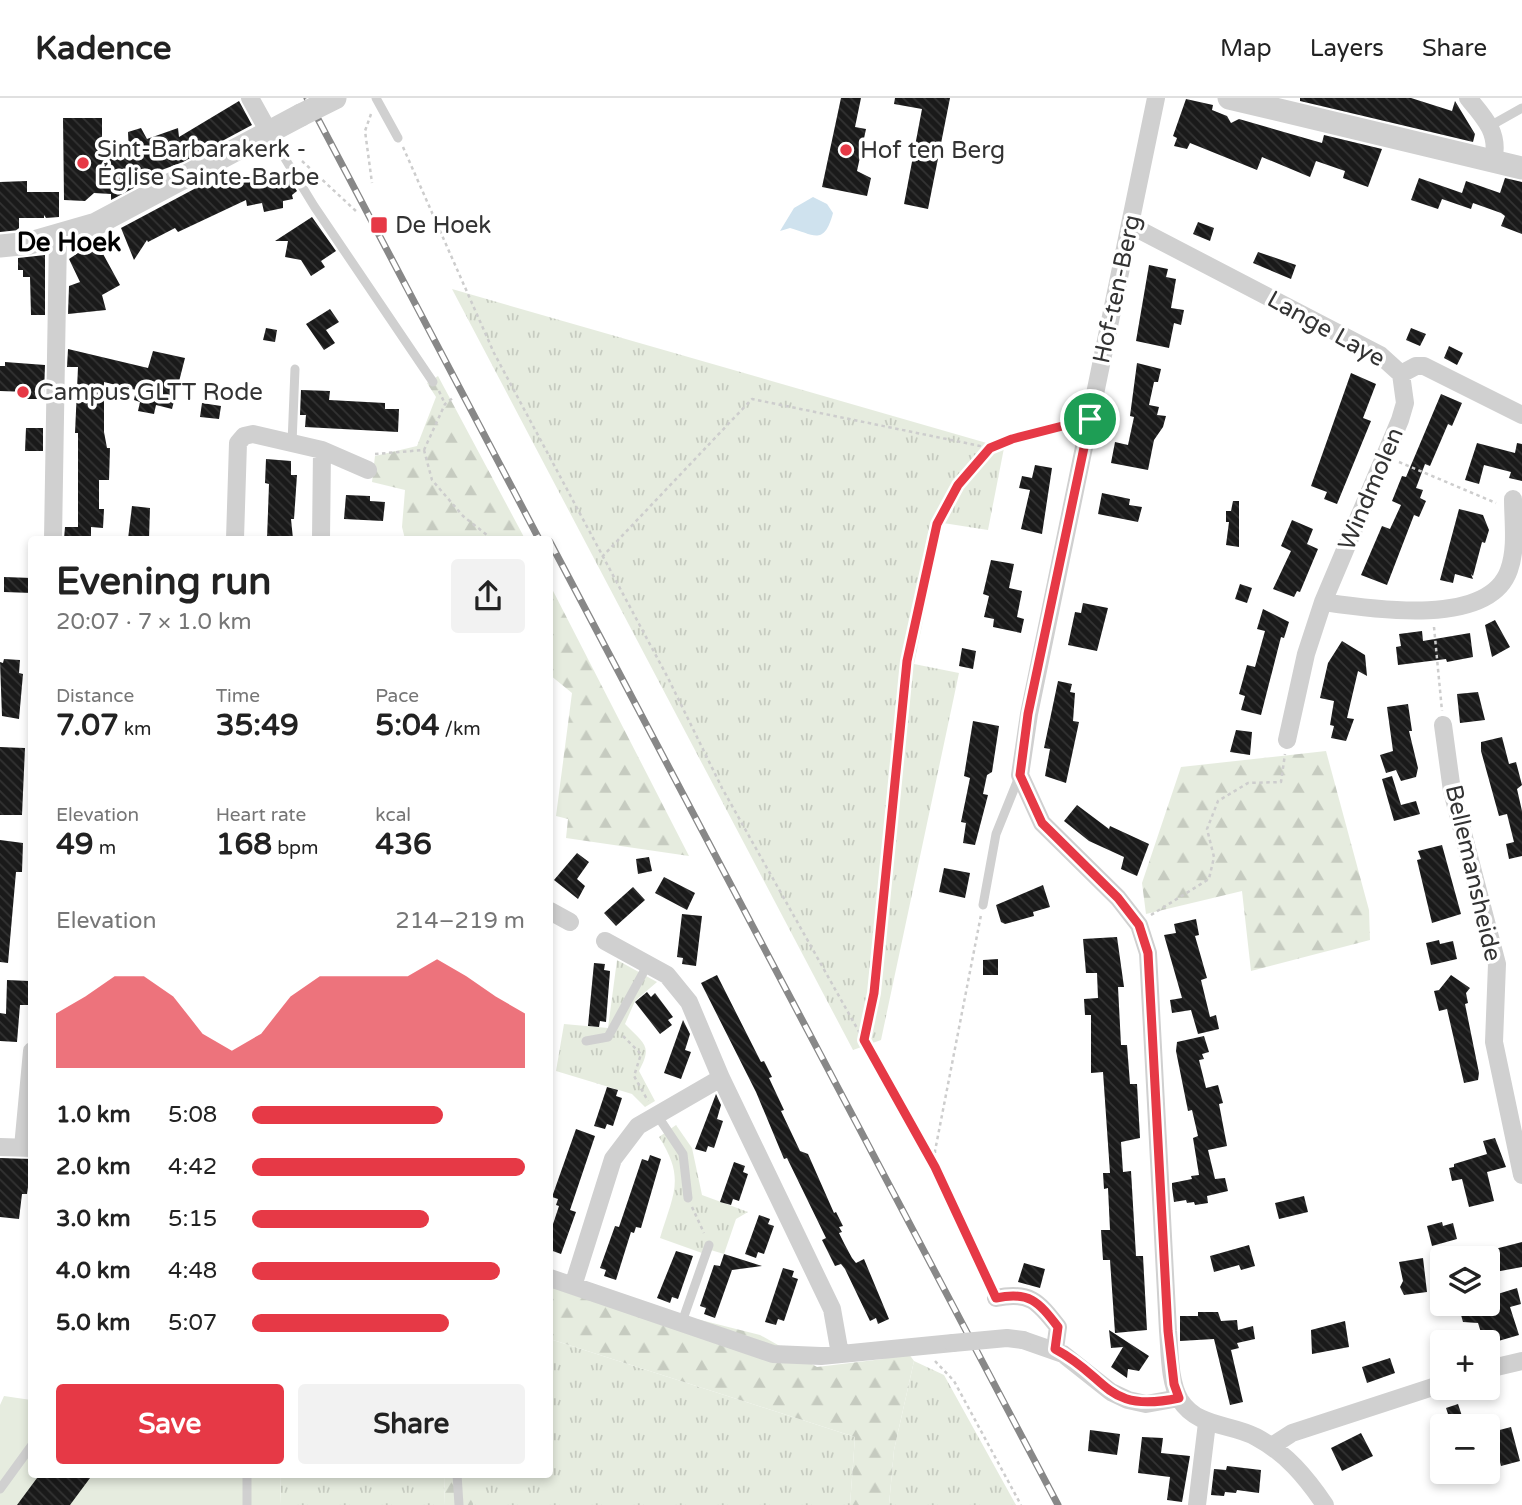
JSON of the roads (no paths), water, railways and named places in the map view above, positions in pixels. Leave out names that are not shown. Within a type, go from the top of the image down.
[{"type":"street","points":[[250,98],[270,134]]},
{"type":"street","points":[[0,246],[58,236],[106,219],[335,98]]},
{"type":"street","name":"Hof-ten-Berg","points":[[1020,775],[1028,714],[1156,98]]},
{"type":"street","points":[[1229,98],[1522,168]]},
{"type":"street","points":[[1468,98],[1490,126],[1497,144],[1493,161]]},
{"type":"street","name":"Lange Laye","points":[[1130,225],[1380,355],[1401,374],[1416,366],[1424,366],[1522,415]]},
{"type":"street","points":[[53,536],[58,236]]},
{"type":"street","name":"Windmolen","points":[[1287,740],[1306,654],[1323,602],[1405,403],[1401,374]]},
{"type":"street","points":[[234,536],[238,443],[244,436],[253,434],[368,462]]},
{"type":"street","points":[[321,536],[322,450]]},
{"type":"street","points":[[1323,602],[1432,611],[1484,598],[1500,587],[1508,571],[1513,552],[1513,499]]},
{"type":"street","name":"Bellemansheide","points":[[1443,725],[1452,791],[1497,964],[1492,1023],[1494,1042],[1522,1175]]},
{"type":"street","points":[[1020,775],[1042,823],[1118,898],[1139,925],[1148,953],[1168,1331],[1174,1384],[1179,1398],[1191,1413],[1207,1423],[1253,1435],[1272,1446],[1309,1482],[1325,1505]]},
{"type":"street","points":[[553,913],[570,922]]},
{"type":"street","points":[[605,941],[667,975],[680,988],[828,1298],[841,1354]]},
{"type":"street","points":[[573,1286],[613,1159],[638,1126],[721,1078]]},
{"type":"street","points":[[0,1146],[27,1147],[28,1128]]},
{"type":"street","points":[[553,1279],[774,1354],[841,1354],[1007,1338],[1055,1349],[1075,1361],[1111,1392],[1128,1400],[1146,1404],[1179,1398]]},
{"type":"street","points":[[996,1298],[1016,1293],[1031,1298],[1058,1327],[1055,1349]]},
{"type":"street","points":[[1500,1367],[1522,1362]]},
{"type":"street","points":[[1272,1446],[1292,1433],[1430,1388]]},
{"type":"street","points":[[1197,1505],[1207,1423]]},
{"type":"lane","points":[[376,98],[398,138]]},
{"type":"lane","points":[[1490,126],[1522,108]]},
{"type":"lane","points":[[270,134],[314,206],[433,382]]},
{"type":"lane","points":[[292,443],[295,369]]},
{"type":"lane","points":[[983,905],[996,834],[1020,775]]},
{"type":"lane","points":[[586,1041],[608,1037],[648,964]]},
{"type":"lane","points":[[657,1115],[683,1154],[688,1198]]},
{"type":"lane","points":[[681,1322],[709,1245]]},
{"type":"lane","points":[[0,1489],[28,1451]]},
{"type":"lane","points":[[247,1478],[247,1505]]},
{"type":"lane","points":[[457,1478],[459,1505]]},
{"type":"water","points":[[813,197],[827,204],[833,213],[826,231],[817,236],[790,228],[780,231],[794,208]]},
{"type":"railway","points":[[307,98],[537,536]]},
{"type":"railway","points":[[553,548],[1058,1505]]},
{"type":"place","name":"Hof ten Berg","points":[[846,150]]},
{"type":"place","name":"Sint-Barbarakerk - Église Sainte-Barbe","points":[[83,163]]},
{"type":"place","name":"De Hoek","points":[[379,225]]},
{"type":"place","name":"Campus GLTT Rode","points":[[23,392]]},
{"type":"district","name":"De Hoek","points":[[69,242]]}]
